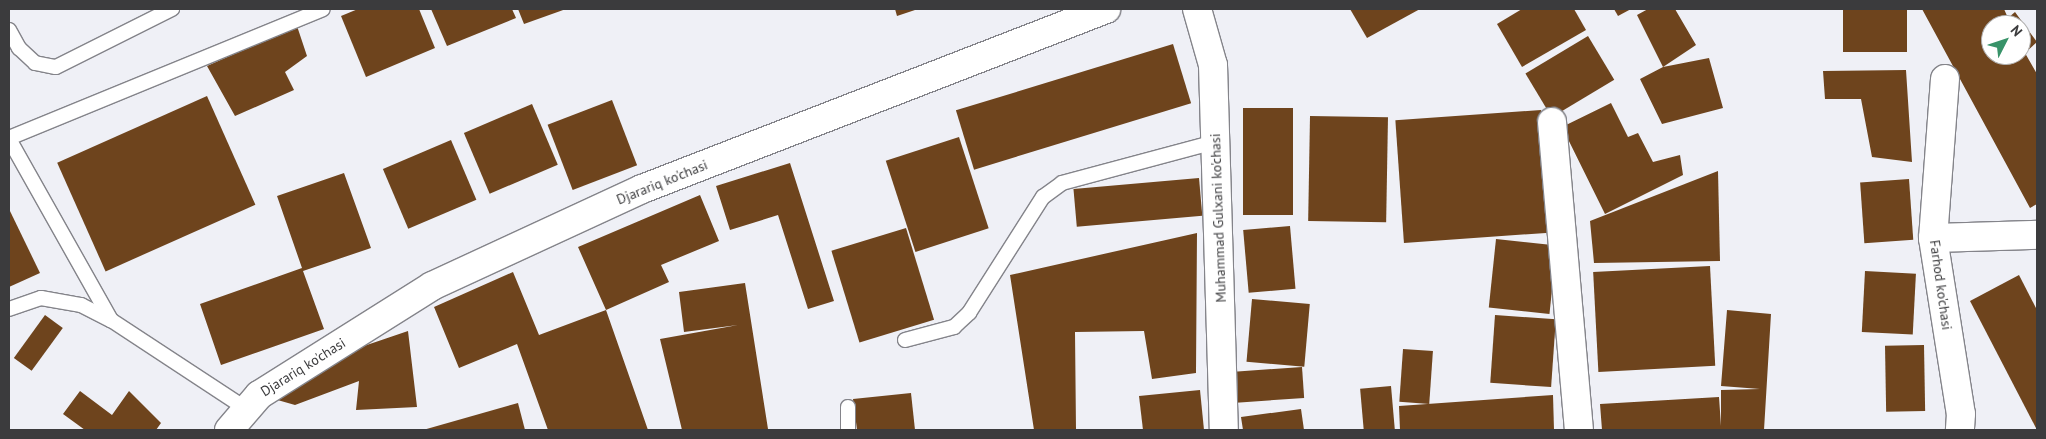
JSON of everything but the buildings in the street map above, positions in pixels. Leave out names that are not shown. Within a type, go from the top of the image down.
[{"type":"street","name":"Djarariq ko'chasi","points":[[229,430],[245,408],[259,395],[432,286],[642,189],[1106,9]]},
{"type":"street","name":"Muhammad Gulxani ko'chasi","points":[[1196,9],[1212,65],[1224,430]]},
{"type":"street","name":"Farhod ko'chasi","points":[[1945,79],[1934,238],[1961,414],[1960,430]]},
{"type":"street","points":[[1552,122],[1579,430]]},
{"type":"street","points":[[1934,238],[2037,235]]},
{"type":"lane","points":[[9,30],[20,48],[35,63],[56,67],[172,9]]},
{"type":"lane","points":[[111,320],[9,139],[324,9]]},
{"type":"lane","points":[[905,340],[954,327],[969,313],[1042,197],[1062,182],[1215,142]]},
{"type":"lane","points":[[9,309],[42,298],[81,305],[111,320],[245,408]]},
{"type":"lane","points":[[848,407],[848,430]]}]
